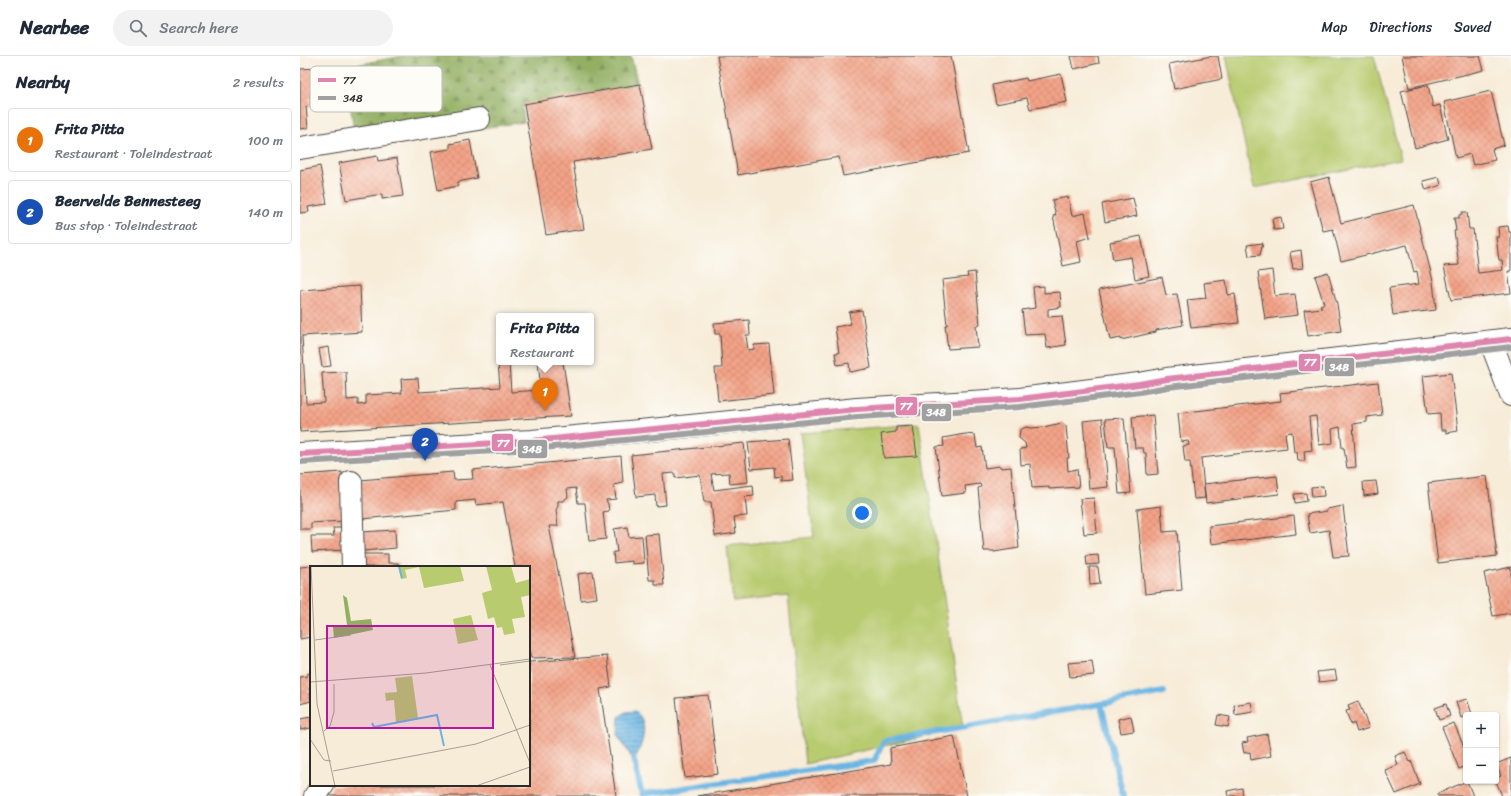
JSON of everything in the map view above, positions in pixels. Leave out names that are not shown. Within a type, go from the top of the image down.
[{"type":"street","points":[[300,148],[479,119]]},
{"type":"street","points":[[300,454],[532,441],[857,409],[1020,399],[1132,385],[1167,379],[1504,341],[1511,394]]},
{"type":"street","points":[[351,482],[353,566]]},
{"type":"street","points":[[315,796],[322,786]]},
{"type":"green space","points":[[403,56],[631,56],[638,85],[522,106],[524,122],[356,146],[351,112],[442,112],[442,66],[350,66]]},
{"type":"green space","points":[[1226,56],[1374,56],[1401,159],[1254,188]]},
{"type":"green space","points":[[919,424],[963,728],[805,764],[788,596],[733,602],[727,546],[814,537],[800,433]]},
{"type":"water","points":[[635,711],[641,717],[644,728],[641,746],[634,761],[618,736],[619,717],[626,712]]},
{"type":"building","points":[[717,56],[951,56],[969,153],[843,176],[839,157],[738,175]]},
{"type":"building","points":[[1071,56],[1098,56],[1099,63],[1074,69]]},
{"type":"building","points":[[1218,56],[1222,79],[1174,89],[1169,64]]},
{"type":"building","points":[[1402,56],[1480,56],[1484,70],[1409,88]]},
{"type":"building","points":[[310,68],[310,106],[306,107],[308,128],[300,129],[300,69]]},
{"type":"building","points":[[1061,74],[1067,102],[1030,109],[1027,98],[996,104],[992,85],[1026,78],[1027,81]]},
{"type":"building","points":[[640,84],[652,149],[573,162],[584,229],[546,235],[524,104]]},
{"type":"building","points":[[1428,85],[1433,107],[1440,105],[1448,139],[1415,148],[1401,91]]},
{"type":"building","points":[[1491,91],[1504,145],[1492,149],[1495,160],[1473,165],[1470,154],[1456,158],[1444,102]]},
{"type":"building","points":[[470,140],[477,178],[458,182],[458,186],[438,190],[431,152],[450,149],[450,144]]},
{"type":"building","points":[[377,156],[378,161],[397,158],[403,196],[382,199],[382,194],[346,200],[339,163]]},
{"type":"building","points":[[320,166],[327,204],[308,207],[309,212],[300,213],[300,170]]},
{"type":"building","points":[[1329,177],[1341,223],[1414,205],[1433,281],[1436,310],[1393,315],[1389,288],[1419,284],[1417,271],[1414,272],[1407,245],[1341,261],[1333,229],[1323,231],[1310,182]]},
{"type":"building","points":[[1439,177],[1441,185],[1426,190],[1423,181]]},
{"type":"building","points":[[1068,197],[1072,216],[1085,213],[1090,237],[1077,241],[1081,262],[1063,266],[1053,216],[1056,215],[1052,200]]},
{"type":"building","points":[[1133,198],[1137,216],[1105,222],[1102,204]]},
{"type":"building","points":[[1462,212],[1467,212],[1469,229],[1473,229],[1478,273],[1503,270],[1502,260],[1499,260],[1496,237],[1499,237],[1498,227],[1508,226],[1509,232],[1511,232],[1511,271],[1508,271],[1511,293],[1451,300],[1444,266],[1459,265],[1454,231],[1456,231],[1454,218],[1459,218],[1459,215],[1462,214]]},
{"type":"building","points":[[1281,217],[1283,229],[1274,230],[1272,219]]},
{"type":"building","points":[[1141,236],[1149,276],[1135,279],[1131,257],[1113,260],[1110,242]]},
{"type":"building","points":[[1263,243],[1260,255],[1249,256],[1247,245]]},
{"type":"building","points":[[1301,250],[1303,268],[1293,269],[1290,252]]},
{"type":"building","points":[[1272,270],[1275,296],[1295,294],[1298,315],[1265,319],[1258,272]]},
{"type":"building","points":[[975,272],[980,325],[976,326],[978,347],[948,349],[942,280],[968,277],[967,273]]},
{"type":"building","points":[[1328,272],[1337,304],[1341,331],[1308,336],[1304,310],[1322,308],[1320,305],[1324,304],[1315,276]]},
{"type":"building","points":[[1162,277],[1166,295],[1177,294],[1183,325],[1156,330],[1156,332],[1121,340],[1121,338],[1110,340],[1099,290]]},
{"type":"building","points":[[1226,280],[1228,295],[1235,294],[1239,323],[1191,328],[1187,300],[1206,298],[1204,283]]},
{"type":"building","points":[[360,286],[362,332],[302,336],[306,403],[324,402],[322,373],[346,372],[347,400],[358,399],[358,405],[366,404],[366,395],[402,393],[401,379],[418,378],[419,392],[500,387],[498,365],[509,365],[511,392],[541,390],[538,365],[563,365],[571,416],[300,432],[300,290]]},
{"type":"building","points":[[1044,286],[1044,293],[1060,292],[1061,307],[1048,309],[1048,317],[1062,316],[1066,345],[1047,348],[1045,334],[1025,335],[1022,310],[1035,308],[1033,287]]},
{"type":"building","points":[[862,310],[871,368],[850,372],[849,363],[837,365],[835,353],[839,353],[835,327],[851,324],[849,312]]},
{"type":"building","points":[[749,320],[750,335],[746,335],[748,350],[754,349],[754,345],[769,344],[774,395],[718,401],[715,368],[722,368],[720,334],[715,334],[714,323]]},
{"type":"building","points":[[328,347],[331,366],[322,367],[319,349]]},
{"type":"building","points":[[1451,373],[1458,431],[1446,433],[1446,430],[1441,430],[1440,413],[1428,414],[1423,376]]},
{"type":"building","points":[[1378,382],[1382,415],[1367,417],[1367,422],[1353,424],[1356,467],[1347,468],[1344,448],[1342,448],[1340,427],[1332,429],[1333,443],[1319,445],[1316,416],[1309,417],[1312,450],[1304,451],[1305,461],[1298,461],[1297,452],[1294,452],[1292,432],[1285,433],[1287,448],[1201,458],[1205,498],[1194,499],[1190,462],[1185,462],[1183,446],[1189,445],[1188,441],[1181,442],[1178,413],[1281,401],[1280,393]]},
{"type":"building","points":[[1153,415],[1158,474],[1147,475],[1146,453],[1144,453],[1143,448],[1135,448],[1132,417]]},
{"type":"building","points":[[1124,418],[1131,493],[1119,494],[1115,447],[1108,447],[1105,419]]},
{"type":"building","points":[[1102,419],[1108,487],[1089,489],[1083,421]]},
{"type":"building","points":[[1062,423],[1066,426],[1069,458],[1067,458],[1068,471],[1077,469],[1079,487],[1049,489],[1049,487],[1032,488],[1030,464],[1021,465],[1020,449],[1026,448],[1025,443],[1019,438],[1020,430],[1026,427],[1043,427]]},
{"type":"building","points":[[913,426],[917,456],[884,458],[881,434],[896,432],[896,427]]},
{"type":"building","points":[[965,434],[975,435],[977,448],[982,447],[985,468],[1000,466],[1001,468],[1011,467],[1019,548],[994,552],[984,551],[978,488],[981,487],[980,484],[965,486],[966,493],[942,496],[936,447],[944,446],[943,438]]},
{"type":"building","points":[[788,439],[793,480],[781,481],[781,476],[775,477],[774,467],[751,469],[748,442]]},
{"type":"building","points":[[744,443],[748,482],[730,484],[729,473],[711,474],[714,490],[753,485],[754,496],[745,497],[747,516],[734,517],[736,533],[715,536],[711,502],[704,502],[700,475],[675,478],[675,473],[663,474],[666,505],[656,506],[655,495],[636,497],[631,455]]},
{"type":"building","points":[[621,456],[623,483],[614,485],[616,499],[606,500],[609,511],[603,512],[606,539],[589,541],[585,503],[578,503],[576,488],[567,489],[568,497],[564,501],[558,501],[556,510],[558,526],[549,526],[575,657],[531,658],[530,566],[515,566],[503,502],[476,505],[475,500],[456,502],[456,510],[362,519],[360,480],[453,472],[454,480],[473,479],[472,470]]},
{"type":"building","points":[[342,472],[343,521],[311,523],[311,529],[300,529],[300,475]]},
{"type":"building","points":[[1277,476],[1279,494],[1206,503],[1204,484]]},
{"type":"building","points":[[1487,476],[1497,556],[1438,563],[1428,483]]},
{"type":"building","points":[[1376,481],[1378,494],[1364,496],[1363,482]]},
{"type":"building","points":[[1323,486],[1324,496],[1312,497],[1311,487]]},
{"type":"building","points":[[1306,493],[1307,501],[1295,503],[1294,494]]},
{"type":"building","points":[[1094,498],[1097,533],[1084,534],[1080,499]]},
{"type":"building","points":[[1161,506],[1163,532],[1177,531],[1182,590],[1145,594],[1137,509]]},
{"type":"building","points":[[1343,506],[1349,556],[1333,557],[1329,530],[1310,533],[1307,514],[1327,511],[1327,509]]},
{"type":"building","points":[[1294,516],[1296,534],[1211,544],[1209,526]]},
{"type":"building","points":[[627,527],[629,537],[642,536],[644,563],[632,564],[632,561],[614,563],[613,552],[617,552],[614,529]]},
{"type":"building","points":[[333,528],[344,528],[345,550],[312,552],[311,536],[334,536]]},
{"type":"building","points":[[395,530],[396,548],[363,551],[362,532]]},
{"type":"building","points":[[659,534],[664,585],[655,585],[655,580],[649,580],[645,535]]},
{"type":"building","points":[[363,554],[388,554],[388,563],[398,563],[399,566],[363,566]]},
{"type":"building","points":[[1098,555],[1099,564],[1087,565],[1086,556]]},
{"type":"building","points":[[310,566],[310,637],[300,639],[300,567]]},
{"type":"building","points":[[1089,567],[1098,567],[1100,584],[1090,585]]},
{"type":"building","points":[[1511,567],[1511,613],[1493,616],[1484,573]]},
{"type":"building","points":[[593,572],[597,598],[581,600],[578,574]]},
{"type":"building","points":[[607,656],[611,687],[600,689],[616,796],[331,796],[330,792],[332,786],[530,786],[530,662]]},
{"type":"building","points":[[1092,661],[1094,675],[1070,677],[1068,663]]},
{"type":"building","points":[[1335,670],[1337,680],[1319,682],[1317,672]]},
{"type":"building","points":[[310,673],[310,701],[300,704],[300,677],[307,676],[307,674]]},
{"type":"building","points":[[708,695],[718,774],[685,778],[676,698]]},
{"type":"building","points":[[1467,699],[1471,712],[1463,712],[1463,717],[1461,718],[1456,702]]},
{"type":"building","points":[[1358,701],[1369,728],[1357,732],[1354,723],[1351,725],[1346,711],[1350,710],[1348,705]]},
{"type":"building","points":[[1251,702],[1253,712],[1235,715],[1234,705]]},
{"type":"building","points":[[1446,704],[1450,716],[1439,720],[1435,708]]},
{"type":"building","points":[[1218,715],[1230,717],[1228,727],[1216,725]]},
{"type":"building","points":[[1131,716],[1134,731],[1121,733],[1118,719]]},
{"type":"building","points":[[310,717],[310,728],[300,730],[300,719]]},
{"type":"building","points":[[1454,723],[1463,745],[1463,767],[1459,769],[1442,727]]},
{"type":"building","points":[[1267,734],[1271,756],[1251,760],[1250,752],[1244,753],[1242,743],[1248,742],[1247,738]]},
{"type":"building","points":[[954,736],[967,796],[697,796],[891,764],[890,748]]},
{"type":"building","points":[[1405,752],[1410,762],[1411,761],[1420,784],[1396,794],[1385,770],[1398,765],[1395,756]]},
{"type":"building","points":[[1511,758],[1511,796],[1502,796],[1497,784],[1499,784],[1499,777],[1501,776],[1499,771],[1499,763]]},
{"type":"building","points":[[1463,783],[1463,784],[1468,784],[1473,796],[1438,796],[1437,794]]},
{"type":"building","points":[[1242,788],[1243,796],[1228,796],[1227,791]]},
{"type":"waterway","points":[[1101,704],[1164,692]]},
{"type":"waterway","points":[[634,761],[642,794],[874,761],[884,741],[1101,704],[1123,796]]},
{"type":"transit line","name":"77","points":[[300,454],[532,441],[857,409],[1020,399],[1167,379],[1511,339]]},
{"type":"transit line","name":"348","points":[[300,462],[533,449],[858,417],[1020,407],[1140,392],[1168,387],[1511,347]]},
{"type":"place","name":"Frita Pitta","points":[[545,411]]},
{"type":"place","name":"Beervelde Bennesteeg","points":[[425,461]]}]
